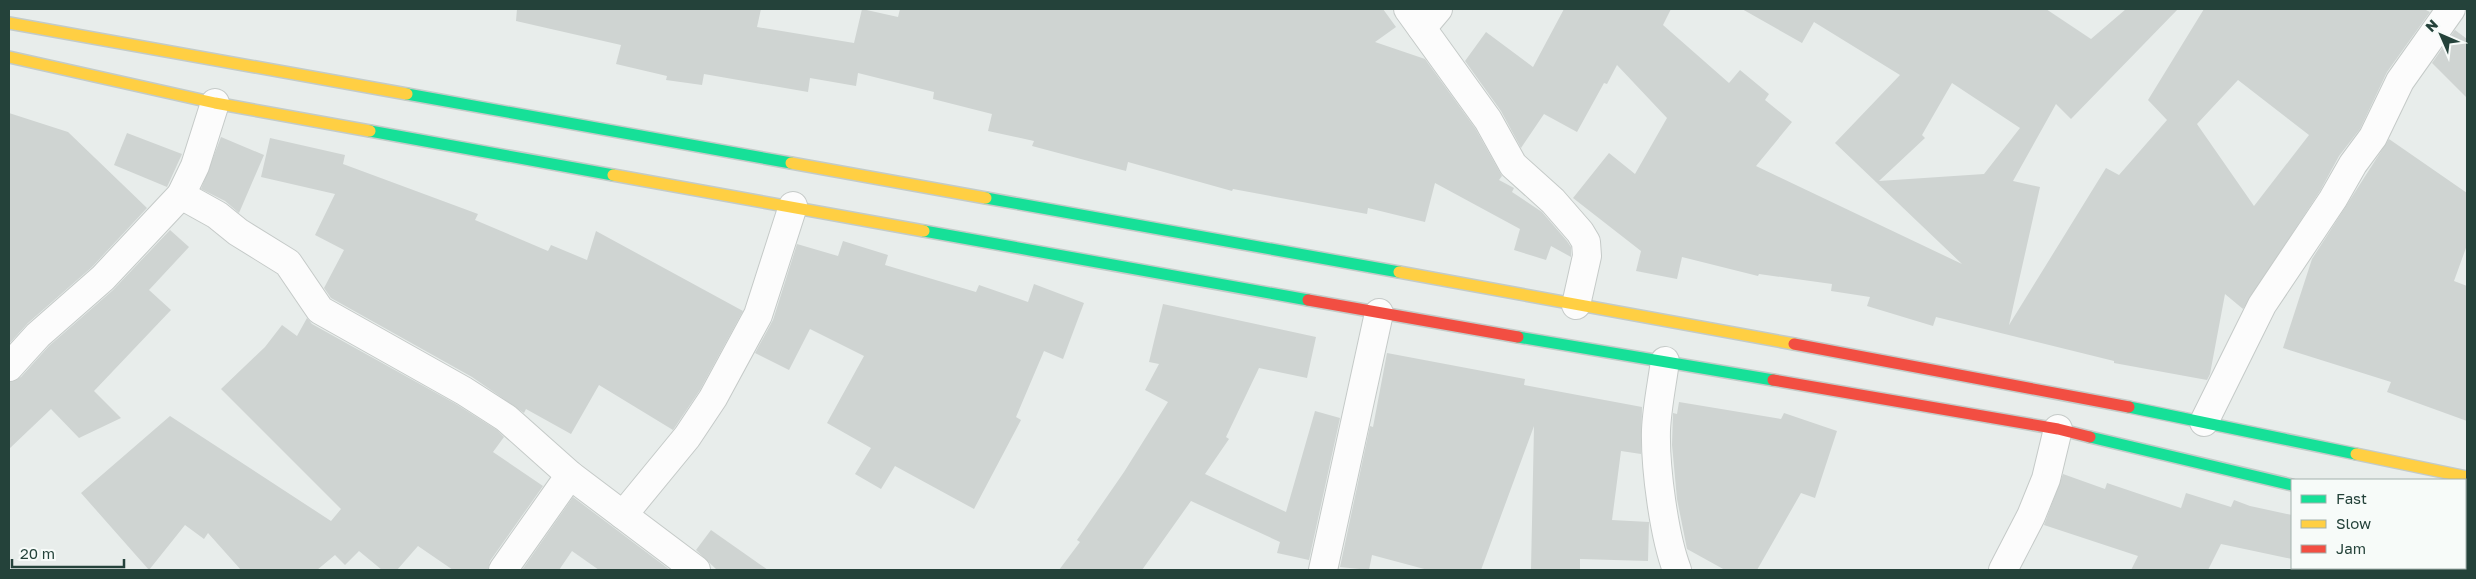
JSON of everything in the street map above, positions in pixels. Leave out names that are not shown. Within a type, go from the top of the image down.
[{"type":"main road","points":[[9,23],[1576,305],[2204,422],[2467,477]]},
{"type":"main road","points":[[9,57],[214,103],[1379,313],[2058,429],[2291,485]]},
{"type":"street","points":[[2204,422],[2262,305],[2333,199],[2353,164],[2373,138],[2400,81],[2451,9]]},
{"type":"street","points":[[1423,15],[1488,120],[1513,165],[1553,202],[1580,232],[1586,242],[1587,256],[1576,305]]},
{"type":"street","points":[[9,365],[38,335],[103,278],[181,195],[195,166],[214,103]]},
{"type":"street","points":[[181,195],[217,215],[238,232],[288,263],[320,310],[464,391],[506,418],[570,475],[696,570]]},
{"type":"street","points":[[623,515],[687,437],[718,389],[758,315],[793,206]]},
{"type":"street","points":[[1323,570],[1379,313]]},
{"type":"street","points":[[1665,362],[1656,429],[1658,464],[1671,554],[1677,570]]},
{"type":"street","points":[[2003,570],[2046,480],[2058,429]]},
{"type":"street","points":[[503,570],[570,475]]},
{"type":"building","points":[[517,9],[761,9],[757,27],[854,43],[862,9],[898,17],[900,9],[1383,9],[1396,27],[1375,42],[1425,59],[1475,128],[1502,176],[1499,180],[1514,188],[1512,192],[1542,212],[1571,247],[1571,257],[1551,246],[1546,260],[1514,250],[1520,229],[1435,183],[1425,222],[1368,208],[1367,214],[1233,189],[1232,191],[1128,162],[1126,171],[1032,146],[1034,141],[988,131],[992,114],[933,99],[934,92],[858,73],[856,86],[810,78],[808,92],[704,74],[702,85],[666,80],[667,76],[616,64],[621,45],[516,21]]},
{"type":"building","points":[[1564,9],[1671,9],[1663,25],[1729,83],[1740,70],[1769,94],[1765,100],[1792,122],[1756,166],[1962,264],[1835,143],[1900,75],[1814,22],[1802,43],[1742,9],[2046,9],[2091,39],[2126,9],[2178,9],[2071,119],[2056,104],[2013,181],[2040,187],[2009,325],[2106,168],[2119,175],[2167,120],[2148,100],[2204,9],[2424,9],[2430,12],[2387,72],[2360,129],[2339,156],[2320,191],[2243,309],[2225,294],[2210,374],[2207,380],[2114,363],[2114,361],[1936,317],[1933,326],[1867,306],[1870,297],[1831,291],[1832,284],[1759,274],[1758,276],[1682,257],[1677,279],[1636,271],[1641,251],[1573,198],[1609,153],[1635,174],[1667,118],[1617,65],[1607,84],[1604,83],[1577,132],[1544,114],[1521,148],[1501,111],[1465,61],[1486,32],[1533,67]],"holes":[[[2238,80],[2309,135],[2254,206],[2197,124]],[[1952,83],[2020,128],[1984,174],[1879,181],[1925,138],[1922,135]]]},
{"type":"building","points":[[2455,30],[2467,39],[2467,98],[2432,63]]},
{"type":"building","points":[[9,113],[68,132],[147,208],[92,267],[28,323],[9,344]]},
{"type":"building","points":[[127,133],[182,154],[167,187],[114,165]]},
{"type":"building","points":[[221,137],[264,155],[239,213],[225,201],[201,189]]},
{"type":"building","points":[[270,138],[345,155],[343,164],[478,214],[475,220],[548,251],[551,245],[587,260],[596,231],[743,311],[700,390],[673,430],[599,385],[571,434],[526,409],[524,413],[472,377],[331,298],[324,288],[344,250],[315,235],[335,194],[261,177]]},
{"type":"building","points":[[2389,139],[2467,193],[2467,245],[2454,281],[2467,286],[2467,421],[2387,392],[2391,382],[2283,348],[2312,259]]},
{"type":"building","points":[[170,230],[189,247],[149,290],[171,310],[94,391],[121,418],[79,438],[51,409],[9,449],[9,382],[21,377],[49,346],[113,290]]},
{"type":"building","points":[[843,241],[888,255],[885,265],[976,292],[979,285],[1028,302],[1034,284],[1084,303],[1063,359],[1044,351],[1016,417],[1021,420],[974,509],[895,466],[881,489],[855,474],[871,448],[827,423],[864,356],[810,329],[789,370],[755,353],[773,320],[797,244],[838,256]]},
{"type":"building","points":[[1163,304],[1316,337],[1307,378],[1259,368],[1226,437],[1229,439],[1205,474],[1286,512],[1315,411],[1340,418],[1309,560],[1277,553],[1280,542],[1191,501],[1142,570],[1059,570],[1080,542],[1077,540],[1124,472],[1168,402],[1145,390],[1159,364],[1149,362]]},
{"type":"building","points":[[307,318],[312,324],[456,404],[497,430],[504,437],[493,452],[543,486],[490,561],[488,570],[453,570],[418,546],[397,570],[382,570],[359,551],[345,565],[335,555],[317,570],[241,570],[208,533],[204,539],[185,525],[149,570],[81,493],[170,416],[331,521],[341,509],[221,389],[265,347],[282,325],[297,336]]},
{"type":"building","points":[[1387,353],[1525,379],[1524,385],[1642,407],[1641,454],[1621,451],[1612,520],[1649,522],[1648,561],[1580,559],[1580,570],[1531,570],[1534,426],[1481,570],[1428,570],[1372,555],[1369,570],[1340,567],[1370,426],[1373,427]]},
{"type":"building","points":[[1679,402],[1781,419],[1784,413],[1837,431],[1815,498],[1801,493],[1757,570],[1725,570],[1687,549],[1677,499],[1672,445],[1673,413],[1677,414]]},
{"type":"building","points":[[2063,474],[2105,489],[2107,483],[2181,508],[2186,493],[2231,507],[2234,500],[2250,506],[2291,515],[2291,559],[2221,544],[2208,570],[2131,570],[2138,556],[2044,525]]},
{"type":"building","points":[[573,497],[670,570],[599,570],[572,551],[559,570],[522,570]]},
{"type":"building","points":[[711,530],[768,570],[717,570],[696,550]]},
{"type":"traffic: fast","points":[[407,94],[791,163]]},
{"type":"traffic: fast","points":[[370,131],[613,175]]},
{"type":"traffic: fast","points":[[986,198],[1399,272]]},
{"type":"traffic: fast","points":[[924,231],[1308,300]]},
{"type":"traffic: fast","points":[[1518,337],[1773,380]]},
{"type":"traffic: fast","points":[[2129,407],[2356,454]]},
{"type":"traffic: fast","points":[[2090,437],[2291,485]]},
{"type":"traffic: slow","points":[[9,23],[407,94]]},
{"type":"traffic: slow","points":[[9,57],[215,103],[370,131]]},
{"type":"traffic: slow","points":[[791,163],[986,198]]},
{"type":"traffic: slow","points":[[613,175],[924,231]]},
{"type":"traffic: slow","points":[[1399,272],[1794,344]]},
{"type":"traffic: slow","points":[[2356,454],[2467,477]]},
{"type":"traffic: jam","points":[[1308,300],[1518,337]]},
{"type":"traffic: jam","points":[[1794,344],[2129,407]]},
{"type":"traffic: jam","points":[[1773,380],[2058,429],[2090,437]]}]
